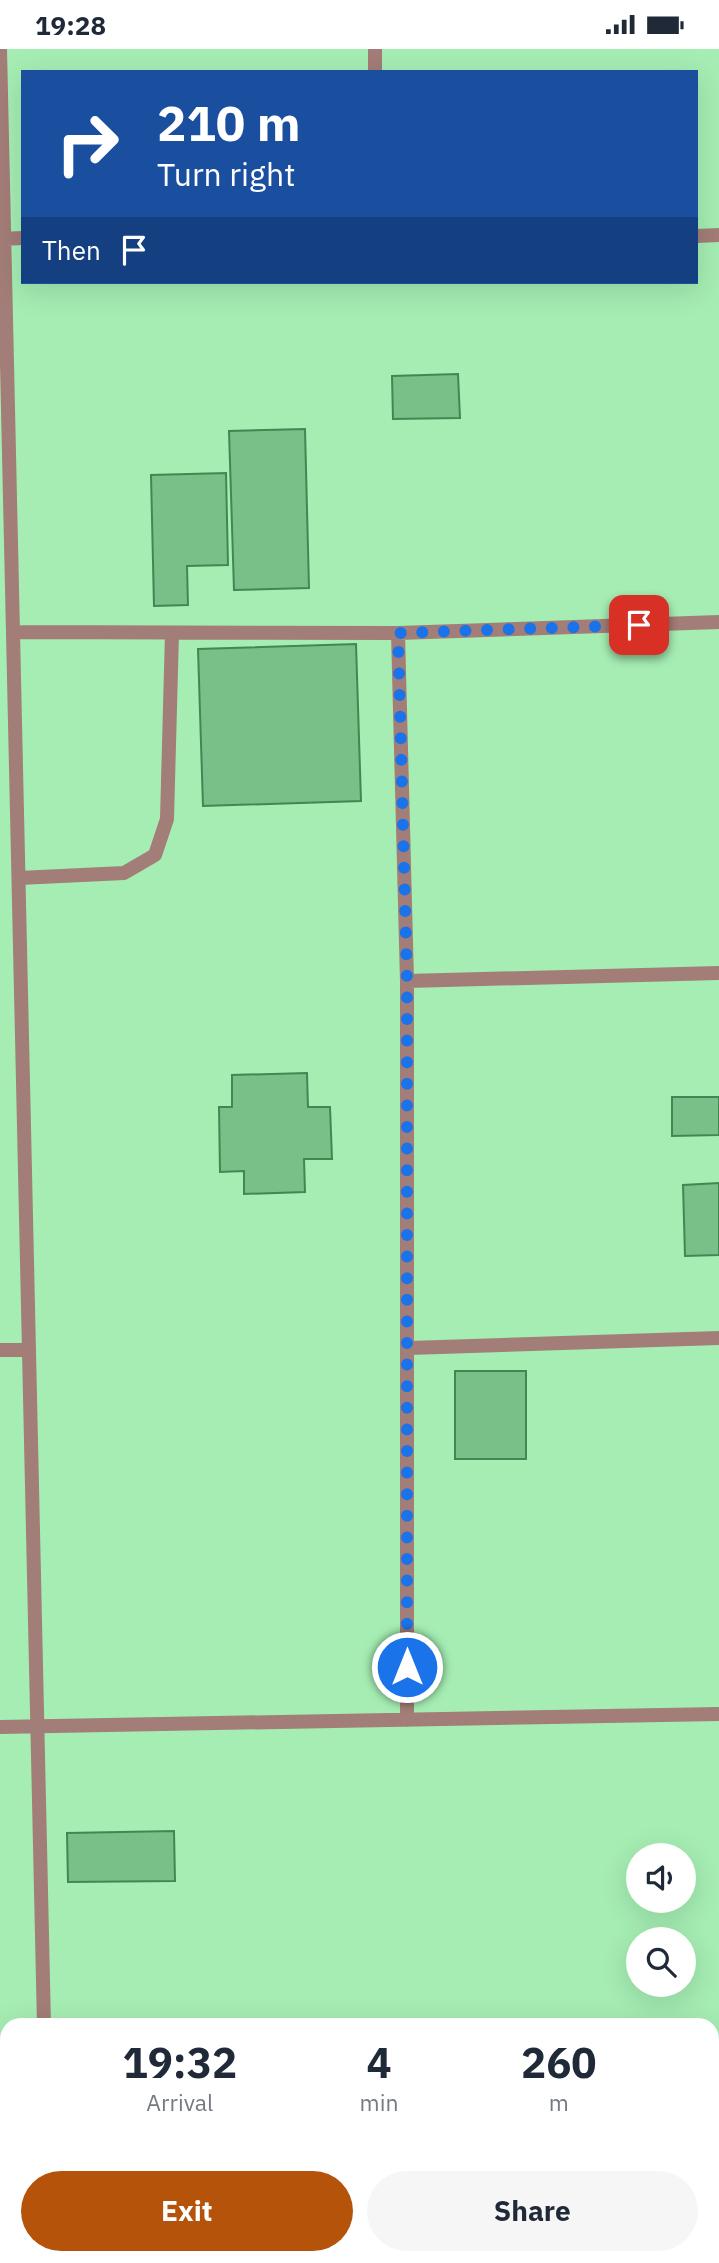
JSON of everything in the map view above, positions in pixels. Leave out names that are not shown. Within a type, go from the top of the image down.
[{"type":"street","points":[[1,49],[2,238],[44,2018]]},
{"type":"street","points":[[375,49],[375,70]]},
{"type":"street","points":[[698,236],[719,235]]},
{"type":"street","points":[[2,238],[21,238]]},
{"type":"street","points":[[13,632],[398,633],[719,622]]},
{"type":"street","points":[[19,878],[124,873],[155,855],[167,819],[172,633]]},
{"type":"street","points":[[398,633],[407,981],[407,1720]]},
{"type":"street","points":[[407,981],[719,973]]},
{"type":"street","points":[[409,1348],[719,1338]]},
{"type":"street","points":[[0,1350],[29,1350]]},
{"type":"street","points":[[0,1727],[719,1714]]},
{"type":"building","points":[[458,374],[460,418],[393,419],[392,376]]},
{"type":"building","points":[[305,429],[309,588],[234,590],[229,431]]},
{"type":"building","points":[[226,473],[228,565],[187,566],[188,605],[154,606],[151,475]]},
{"type":"building","points":[[356,644],[361,801],[203,806],[198,649]]},
{"type":"building","points":[[307,1073],[308,1107],[330,1107],[332,1159],[304,1159],[305,1192],[244,1194],[244,1171],[220,1172],[219,1107],[232,1107],[232,1075]]},
{"type":"building","points":[[672,1097],[719,1097],[719,1135],[672,1136]]},
{"type":"building","points":[[719,1183],[719,1255],[685,1256],[683,1185]]},
{"type":"building","points":[[455,1371],[526,1371],[526,1459],[455,1459]]},
{"type":"building","points":[[174,1831],[175,1881],[68,1882],[67,1833]]},
{"type":"route","points":[[407,1667],[407,981],[398,633],[639,625]]}]
